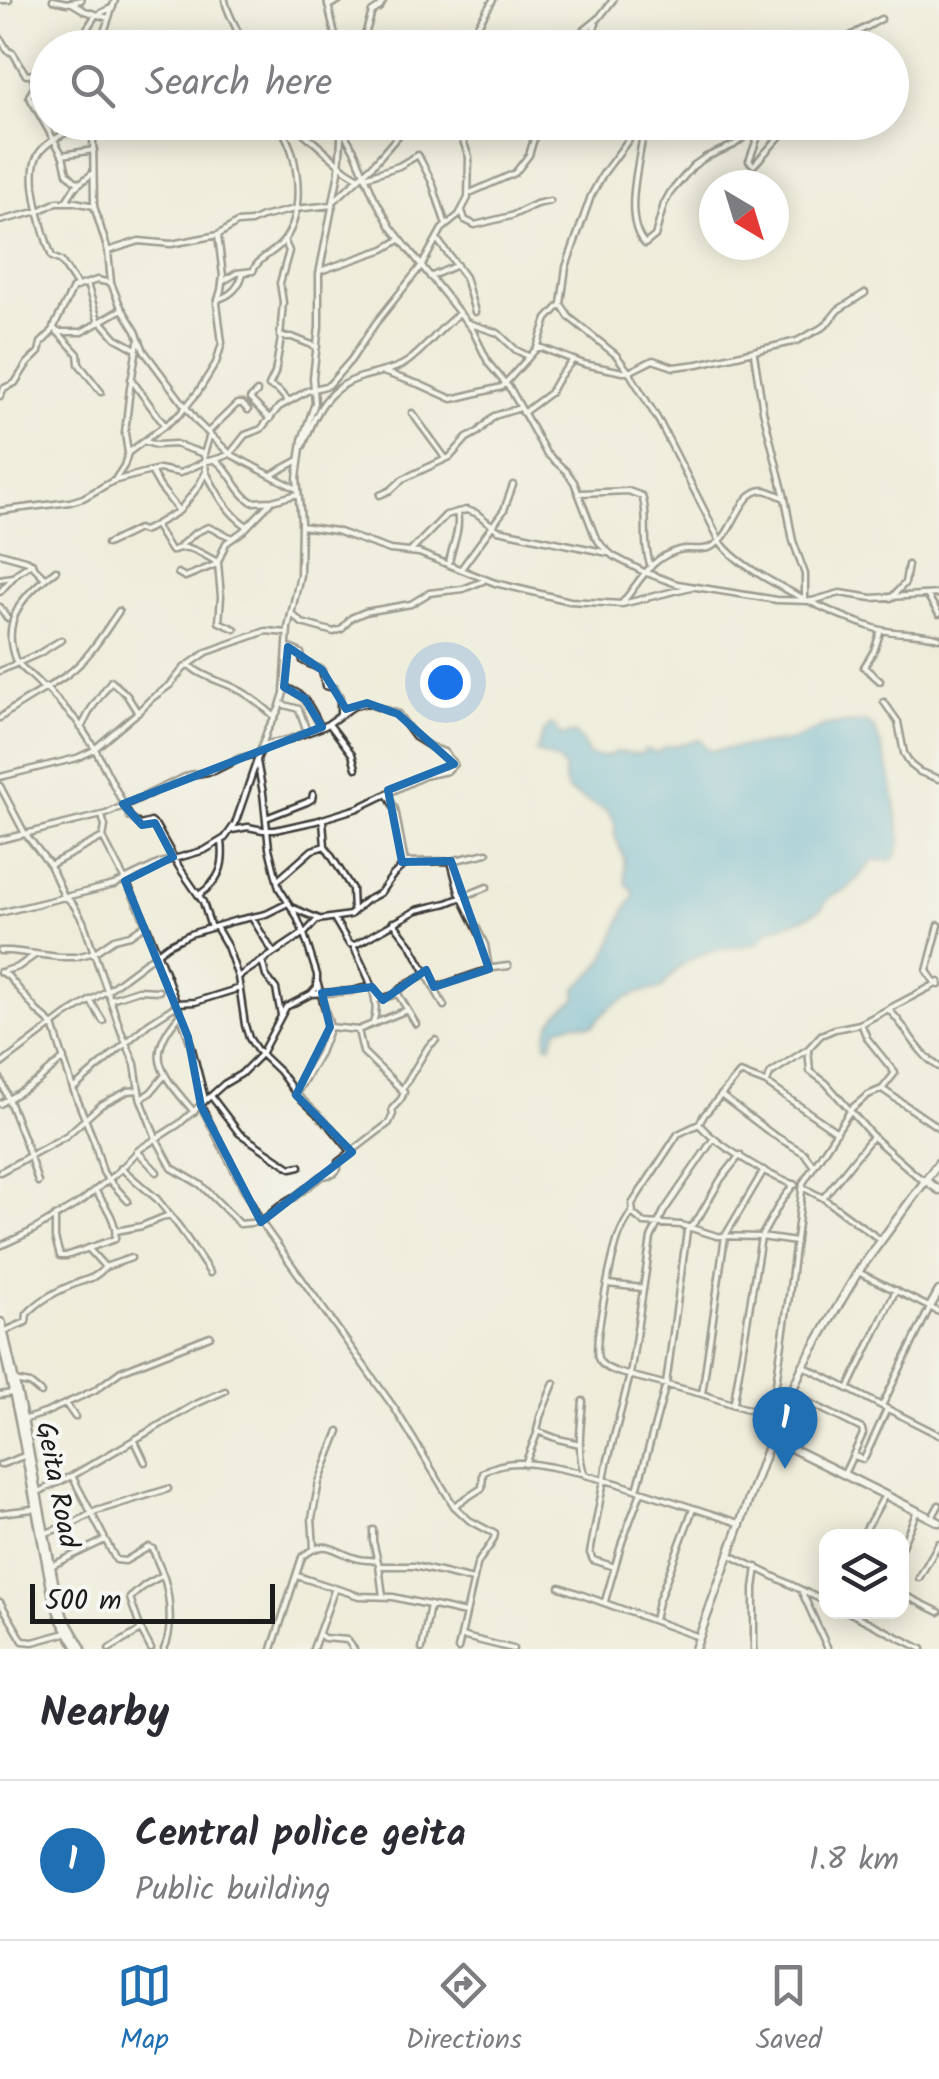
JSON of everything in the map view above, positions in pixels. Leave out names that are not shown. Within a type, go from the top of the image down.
[{"type":"highway","name":"Geita Road","points":[[1,1332],[21,1419],[45,1561],[58,1605],[80,1649]]},
{"type":"street","points":[[0,0],[9,0]]},
{"type":"street","points":[[54,0],[108,18]]},
{"type":"street","points":[[72,3],[82,0]]},
{"type":"street","points":[[106,30],[114,0]]},
{"type":"street","points":[[225,0],[228,18],[236,30]]},
{"type":"street","points":[[334,30],[328,3],[340,0]]},
{"type":"street","points":[[366,30],[371,15],[384,0]]},
{"type":"street","points":[[474,30],[492,0]]},
{"type":"street","points":[[593,30],[613,0]]},
{"type":"street","points":[[87,30],[97,14],[112,7]]},
{"type":"street","points":[[861,30],[881,19]]},
{"type":"street","points":[[585,30],[598,20]]},
{"type":"street","points":[[0,38],[26,75],[30,75]]},
{"type":"street","points":[[56,140],[39,152],[35,192],[40,224],[51,254],[62,261],[77,286]]},
{"type":"street","points":[[93,140],[94,206],[108,251],[111,283],[150,361],[197,422],[230,454],[298,492]]},
{"type":"street","points":[[222,282],[253,271],[255,264],[284,240],[293,223],[298,175],[287,140]]},
{"type":"street","points":[[312,140],[340,165],[362,177],[418,156],[432,182],[446,224]]},
{"type":"street","points":[[0,913],[125,880],[174,858],[205,850],[232,830],[284,687],[288,633],[300,575],[299,457],[314,407],[320,271],[341,140]]},
{"type":"street","points":[[347,140],[380,209],[468,323],[546,453],[568,473],[592,529],[608,552]]},
{"type":"street","points":[[108,251],[139,241],[171,244],[218,234],[236,223],[333,203],[394,140]]},
{"type":"street","points":[[0,511],[70,502],[113,482],[163,468],[180,473],[215,460],[230,454],[279,407],[307,391],[329,385],[422,265],[446,224],[462,211],[470,193],[469,156],[463,140]]},
{"type":"street","points":[[470,193],[515,174],[529,155],[534,140]]},
{"type":"street","points":[[628,140],[591,196],[566,267],[562,304],[569,317],[616,356],[629,372],[729,553],[756,573],[805,598],[881,630],[939,638]]},
{"type":"street","points":[[642,140],[634,192],[639,238],[645,244],[655,236],[670,193],[692,166],[741,140]]},
{"type":"street","points":[[758,140],[749,161],[751,165],[777,140]]},
{"type":"street","points":[[53,142],[68,176],[80,183]]},
{"type":"street","points":[[62,155],[94,150]]},
{"type":"street","points":[[66,201],[93,172]]},
{"type":"street","points":[[462,211],[465,220],[475,225],[550,201]]},
{"type":"street","points":[[0,221],[56,202],[94,206]]},
{"type":"street","points":[[128,453],[180,414],[215,364],[222,345],[218,234]]},
{"type":"street","points":[[320,271],[384,249],[401,239]]},
{"type":"street","points":[[436,239],[466,277],[475,312]]},
{"type":"street","points":[[284,240],[289,251],[280,283],[281,338],[276,373],[269,386],[289,403]]},
{"type":"street","points":[[430,277],[457,265]]},
{"type":"street","points":[[218,299],[232,293],[244,273]]},
{"type":"street","points":[[0,396],[39,352],[71,291],[97,280],[111,283]]},
{"type":"street","points":[[87,284],[100,322],[116,338],[136,349]]},
{"type":"street","points":[[537,348],[606,370],[629,372],[653,360],[679,366],[754,352],[809,336],[825,326],[838,310],[866,293]]},
{"type":"street","points":[[383,372],[452,399],[500,388],[537,348],[547,320],[562,304]]},
{"type":"street","points":[[58,332],[82,332],[122,309]]},
{"type":"street","points":[[268,474],[280,472],[299,457],[328,396],[359,378],[408,362],[460,314]]},
{"type":"street","points":[[468,323],[498,333],[529,356]]},
{"type":"street","points":[[53,327],[78,354],[79,365],[101,392]]},
{"type":"street","points":[[281,338],[292,337],[317,347]]},
{"type":"street","points":[[113,482],[128,453],[130,378],[139,340]]},
{"type":"street","points":[[754,352],[763,412],[793,541],[805,574],[805,598]]},
{"type":"street","points":[[380,495],[446,460],[494,416],[522,410],[550,393],[573,360]]},
{"type":"street","points":[[130,378],[165,426]]},
{"type":"street","points":[[257,392],[250,399],[270,419]]},
{"type":"street","points":[[247,526],[225,505],[206,472],[204,454],[209,433],[238,404],[248,410]]},
{"type":"street","points":[[412,413],[446,460]]},
{"type":"street","points":[[144,442],[175,444],[204,454]]},
{"type":"street","points":[[215,460],[248,500],[272,501],[298,492]]},
{"type":"street","points":[[151,471],[179,511]]},
{"type":"street","points":[[107,544],[138,529],[144,531],[179,511],[206,472]]},
{"type":"street","points":[[460,569],[507,506],[513,485]]},
{"type":"street","points":[[622,604],[651,567],[678,550],[710,548],[720,541],[734,524],[740,506],[755,493],[763,490],[785,498]]},
{"type":"street","points":[[579,494],[628,491],[642,496],[645,550],[651,567]]},
{"type":"street","points":[[235,630],[218,622],[222,597],[218,562],[224,546],[272,501]]},
{"type":"street","points":[[449,564],[459,528],[457,512]]},
{"type":"street","points":[[411,551],[444,516],[474,512],[498,530],[608,552],[644,572],[694,587],[789,602],[812,601],[840,593],[892,598],[939,594]]},
{"type":"street","points":[[155,525],[173,551],[208,527],[233,538]]},
{"type":"street","points":[[301,526],[336,530],[390,550],[411,551],[488,581],[570,602],[622,604],[694,587]]},
{"type":"street","points":[[181,546],[218,562]]},
{"type":"street","points":[[0,554],[32,564],[45,578]]},
{"type":"street","points":[[178,574],[185,577],[218,562]]},
{"type":"street","points":[[0,592],[12,577],[32,564]]},
{"type":"street","points":[[892,598],[905,583],[908,564]]},
{"type":"street","points":[[56,570],[24,596],[7,618],[5,638],[18,664],[73,716],[136,823],[154,824],[227,946],[238,977],[246,1034],[352,1152]]},
{"type":"street","points":[[0,579],[12,577]]},
{"type":"street","points":[[292,614],[310,626],[339,632],[351,618],[365,612],[411,604],[429,593],[488,581]]},
{"type":"street","points":[[927,595],[939,614]]},
{"type":"street","points":[[0,607],[7,618]]},
{"type":"street","points":[[0,718],[84,660],[119,611]]},
{"type":"street","points":[[1,775],[77,758],[95,749],[207,652],[253,634],[272,630],[288,633]]},
{"type":"street","points":[[880,681],[864,666],[881,630]]},
{"type":"street","points":[[0,672],[61,640]]},
{"type":"street","points":[[288,647],[301,653],[303,661],[322,670],[325,686],[339,693],[340,715]]},
{"type":"street","points":[[189,664],[205,678],[248,695],[275,717]]},
{"type":"street","points":[[81,728],[111,681],[138,712]]},
{"type":"street","points":[[284,687],[306,699],[321,728]]},
{"type":"street","points":[[884,702],[898,722],[906,759],[920,772],[939,779]]},
{"type":"street","points":[[232,830],[267,830],[323,820],[454,766],[444,752],[414,737],[396,713],[367,703],[354,706],[321,728],[262,745]]},
{"type":"street","points":[[281,704],[300,709],[308,732]]},
{"type":"street","points":[[329,724],[352,754],[356,768]]},
{"type":"street","points":[[0,840],[102,816],[190,775],[211,772],[260,752]]},
{"type":"street","points":[[257,761],[268,848],[280,890],[304,934],[330,1027],[296,1094]]},
{"type":"street","points":[[0,786],[26,836],[50,865],[82,919],[135,1064],[141,1100],[172,1168],[201,1185],[238,1222],[262,1223],[322,1176],[337,1171],[337,1163],[389,1123],[392,1109],[404,1093],[364,1052],[358,1030]]},
{"type":"street","points":[[266,818],[302,805],[312,799],[312,794]]},
{"type":"street","points":[[388,794],[405,864]]},
{"type":"street","points":[[102,816],[106,826],[103,836],[146,924],[206,1101],[262,1223],[396,1408],[454,1506],[469,1520],[495,1534],[480,1556],[458,1649]]},
{"type":"street","points":[[323,820],[324,846],[352,889],[353,912]]},
{"type":"street","points":[[50,865],[103,836]]},
{"type":"street","points":[[198,895],[212,886],[220,873],[222,840]]},
{"type":"street","points":[[278,880],[312,850],[324,846]]},
{"type":"street","points":[[0,1065],[179,939],[289,905],[319,919],[348,916],[380,893],[405,864],[451,861],[488,853]]},
{"type":"street","points":[[451,861],[462,897],[485,945],[489,969]]},
{"type":"street","points":[[353,946],[419,909],[440,905],[486,886]]},
{"type":"street","points":[[251,917],[273,952]]},
{"type":"street","points":[[238,977],[304,934],[319,919]]},
{"type":"street","points":[[334,919],[353,946],[376,1000],[373,1023]]},
{"type":"street","points":[[393,922],[410,944],[444,1006]]},
{"type":"street","points":[[0,952],[76,956],[94,952],[146,924]]},
{"type":"street","points":[[766,1083],[771,1073],[822,1034],[861,1023],[938,983],[926,971],[939,925]]},
{"type":"street","points":[[1,972],[18,967],[35,955]]},
{"type":"street","points":[[262,960],[276,989],[281,1015]]},
{"type":"street","points":[[434,987],[508,966]]},
{"type":"street","points":[[1,972],[53,1025],[103,1172],[128,1201]]},
{"type":"street","points":[[376,1000],[398,993],[427,973]]},
{"type":"street","points":[[311,994],[318,984]]},
{"type":"street","points":[[0,1246],[74,1207],[109,1180],[137,1151],[240,1074],[260,1054],[290,1004],[311,994],[370,986]]},
{"type":"street","points":[[72,1088],[176,1004],[240,988]]},
{"type":"street","points":[[111,999],[138,990],[159,991]]},
{"type":"street","points":[[398,993],[416,1024]]},
{"type":"street","points":[[90,1000],[103,1020]]},
{"type":"street","points":[[888,1009],[923,1056],[939,1066]]},
{"type":"street","points":[[330,1027],[358,1030],[406,1010]]},
{"type":"street","points":[[180,1015],[159,1044],[164,1075],[194,1112]]},
{"type":"street","points":[[695,1649],[775,1417],[802,1188],[850,1112],[862,1098],[882,1089],[894,1072],[867,1038],[861,1023]]},
{"type":"street","points":[[402,1089],[436,1040]]},
{"type":"street","points":[[808,1048],[810,1070],[873,1136],[939,1190]]},
{"type":"street","points":[[0,1104],[38,1081],[64,1058]]},
{"type":"street","points":[[775,1417],[606,1368],[598,1358],[596,1336],[616,1244],[636,1194],[678,1134],[699,1124],[740,1073],[766,1083],[837,1132]]},
{"type":"street","points":[[141,1100],[164,1075]]},
{"type":"street","points":[[0,1078],[38,1182]]},
{"type":"street","points":[[882,1089],[939,1128]]},
{"type":"street","points":[[0,1172],[66,1136],[103,1104],[130,1090],[139,1090]]},
{"type":"street","points":[[721,1096],[802,1152],[813,1166]]},
{"type":"street","points":[[206,1101],[243,1136],[291,1168],[300,1166]]},
{"type":"street","points":[[699,1124],[764,1170],[823,1198],[882,1240]]},
{"type":"street","points":[[823,1198],[873,1136]]},
{"type":"street","points":[[614,1567],[590,1556],[630,1376],[651,1238],[714,1138]]},
{"type":"street","points":[[137,1151],[157,1172]]},
{"type":"street","points":[[605,1603],[666,1384],[690,1227],[740,1154]]},
{"type":"street","points":[[775,1417],[858,1272],[939,1162]]},
{"type":"street","points":[[121,1168],[149,1191],[210,1273]]},
{"type":"street","points":[[702,1394],[725,1236],[764,1170]]},
{"type":"street","points":[[734,1404],[761,1236],[794,1184]]},
{"type":"street","points":[[54,1216],[59,1255],[115,1240],[116,1231],[108,1210],[95,1190]]},
{"type":"street","points":[[632,1210],[638,1221],[657,1225],[796,1242]]},
{"type":"street","points":[[116,1231],[169,1215]]},
{"type":"street","points":[[88,1248],[105,1267]]},
{"type":"street","points":[[1,1332],[26,1322],[29,1311],[46,1298],[91,1279],[105,1267],[132,1258]]},
{"type":"street","points":[[858,1272],[939,1312]]},
{"type":"street","points":[[608,1284],[642,1288]]},
{"type":"street","points":[[848,1390],[896,1290]]},
{"type":"street","points":[[853,1455],[865,1457],[939,1292]]},
{"type":"street","points":[[21,1419],[41,1415],[104,1385],[121,1371],[210,1336]]},
{"type":"street","points":[[803,1366],[937,1434],[939,1427]]},
{"type":"street","points":[[0,1395],[12,1387],[30,1384],[41,1393]]},
{"type":"street","points":[[526,1464],[554,1384]]},
{"type":"street","points":[[12,1387],[45,1561],[54,1566],[105,1540]]},
{"type":"street","points":[[34,1494],[225,1391]]},
{"type":"street","points":[[790,1393],[862,1429],[844,1474]]},
{"type":"street","points":[[583,1401],[580,1444],[584,1474]]},
{"type":"street","points":[[66,1404],[75,1416]]},
{"type":"street","points":[[314,1548],[312,1528],[320,1480],[339,1431]]},
{"type":"street","points":[[538,1431],[580,1444]]},
{"type":"street","points":[[770,1438],[935,1520],[939,1505]]},
{"type":"street","points":[[135,1441],[145,1462]]},
{"type":"street","points":[[0,1465],[24,1456]]},
{"type":"street","points":[[454,1506],[482,1488],[486,1470],[526,1464],[584,1474],[739,1523]]},
{"type":"street","points":[[72,1476],[115,1559],[121,1562],[152,1547],[168,1597],[168,1640],[164,1649]]},
{"type":"street","points":[[42,1534],[168,1489]]},
{"type":"street","points":[[866,1529],[884,1495]]},
{"type":"street","points":[[0,1513],[33,1508]]},
{"type":"street","points":[[654,1620],[693,1509]]},
{"type":"street","points":[[909,1530],[917,1511]]},
{"type":"street","points":[[373,1530],[383,1596]]},
{"type":"street","points":[[919,1578],[939,1543]]},
{"type":"street","points":[[272,1649],[300,1559],[314,1548],[325,1546],[361,1560],[414,1566],[473,1580]]},
{"type":"street","points":[[728,1554],[819,1599]]},
{"type":"street","points":[[752,1648],[757,1567]]},
{"type":"street","points":[[151,1649],[130,1598],[163,1574]]},
{"type":"street","points":[[297,1576],[358,1596],[383,1596],[465,1613]]},
{"type":"street","points":[[560,1587],[700,1637]]},
{"type":"street","points":[[313,1649],[334,1588]]},
{"type":"street","points":[[801,1590],[825,1648]]},
{"type":"street","points":[[909,1597],[939,1612]]},
{"type":"street","points":[[0,1602],[23,1641],[69,1632]]},
{"type":"street","points":[[422,1649],[430,1605]]},
{"type":"street","points":[[870,1619],[922,1649]]},
{"type":"street","points":[[109,1649],[141,1630]]},
{"type":"street","points":[[319,1634],[347,1640],[354,1649]]},
{"type":"street","points":[[461,1636],[512,1649]]},
{"type":"highlighted area","points":[[288,647],[322,670],[346,709],[367,703],[398,714],[454,764],[388,790],[402,862],[451,861],[489,969],[434,987],[426,970],[383,1000],[372,987],[322,993],[330,1027],[296,1095],[352,1152],[261,1222],[201,1106],[188,1037],[125,881],[173,857],[155,823],[142,825],[123,804],[322,727],[305,699],[284,687]]},
{"type":"water","points":[[866,722],[875,729],[890,773],[901,839],[896,857],[889,861],[874,860],[848,889],[831,896],[821,909],[770,929],[756,944],[691,959],[662,989],[623,1000],[593,1026],[575,1023],[557,1028],[551,1046],[547,1045],[551,1024],[577,998],[575,989],[606,955],[634,892],[626,883],[615,823],[608,812],[568,791],[564,768],[557,760],[536,752],[551,724],[560,736],[574,733],[589,755],[603,757],[615,752],[640,754],[646,749],[655,753],[700,740],[709,751],[790,741],[828,725]]},
{"type":"place","name":"Central police geita","points":[[785,1469]]}]
